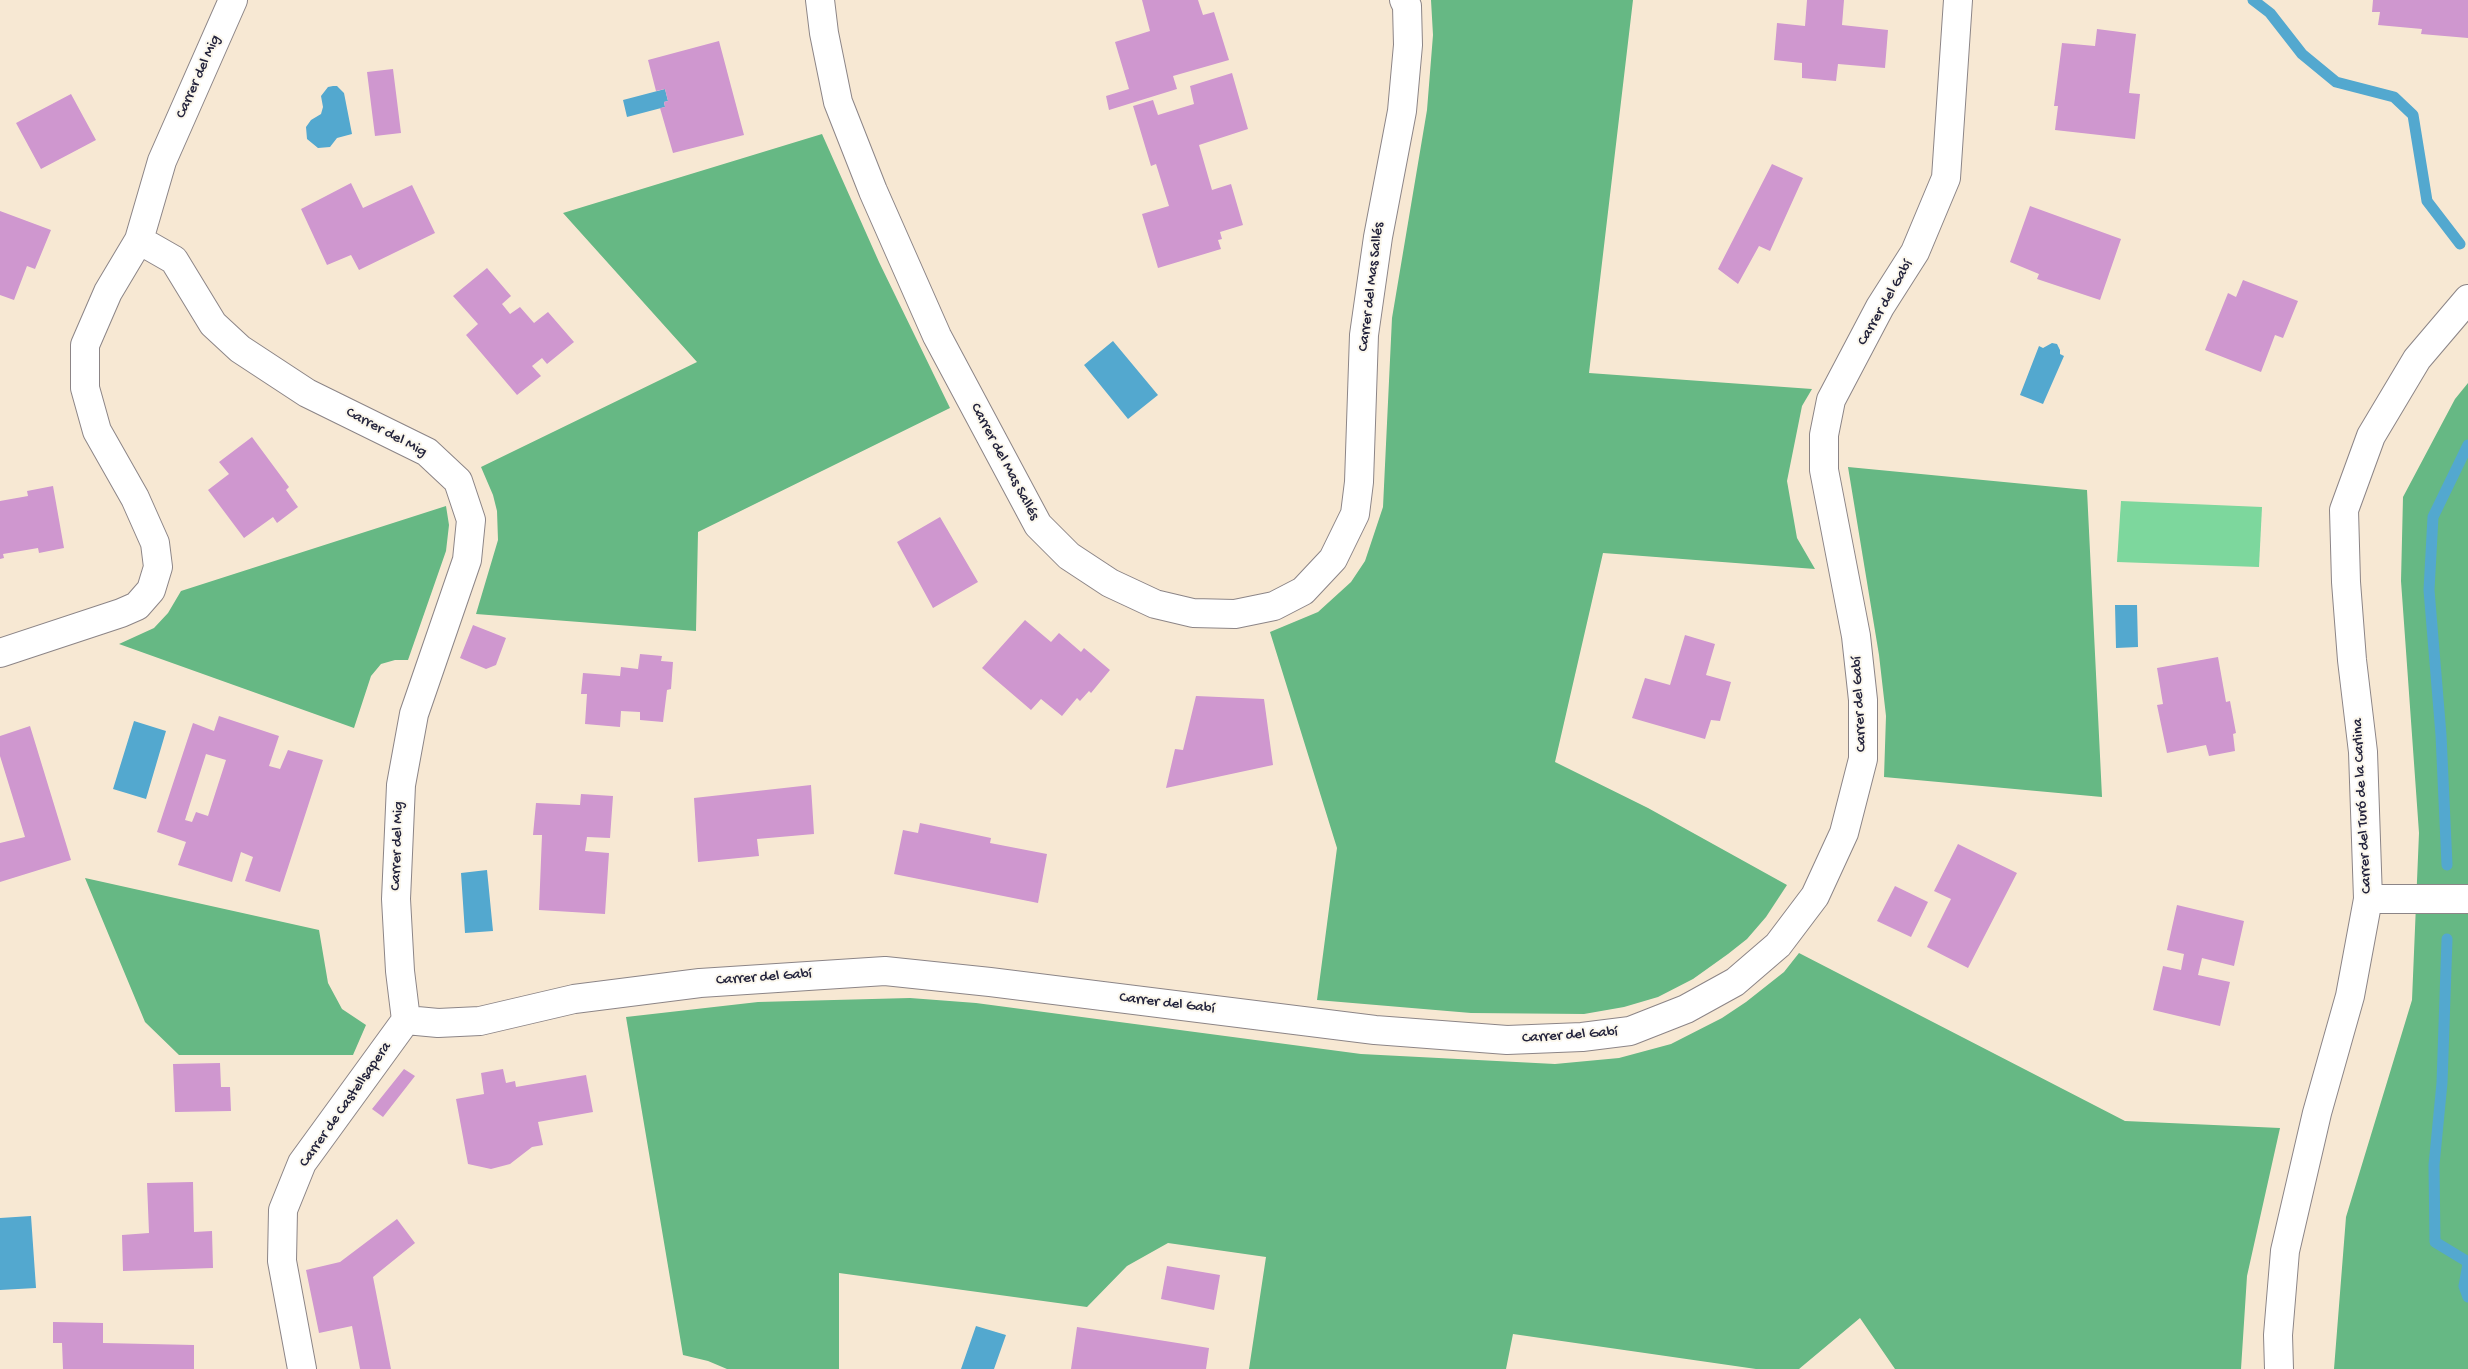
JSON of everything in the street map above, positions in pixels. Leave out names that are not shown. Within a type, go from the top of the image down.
[{"type":"street","name":"Carrer del Mig","points":[[234,0],[162,161],[139,240],[174,260],[213,324],[240,349],[307,393],[427,452],[458,481],[471,520],[467,560],[414,714],[401,785],[396,899],[400,971],[406,1020]]},
{"type":"street","name":"Carrer del Mas Sallés","points":[[820,0],[824,34],[838,102],[873,192],[937,336],[1038,525],[1069,556],[1110,583],[1155,604],[1193,613],[1234,614],[1274,606],[1303,591],[1333,559],[1355,514],[1359,482],[1364,335],[1378,237],[1402,111],[1408,46],[1407,6],[1404,0]]},
{"type":"street","name":"Carrer del Gabí","points":[[406,1020],[438,1022],[480,1021],[574,1000],[700,983],[885,971],[990,982],[1376,1030],[1516,1039],[1582,1037],[1630,1031],[1686,1009],[1735,982],[1778,946],[1815,896],[1844,832],[1863,759],[1862,700],[1856,636],[1824,470],[1824,435],[1831,400],[1880,307],[1915,252],[1946,178],[1958,0]]},
{"type":"street","points":[[0,653],[122,613],[137,606],[151,590],[158,567],[155,543],[135,498],[97,431],[85,388],[86,345],[108,292],[139,240]]},
{"type":"street","name":"Carrer del Turó de la Carlina","points":[[2279,1369],[2278,1334],[2285,1252],[2317,1113],[2350,996],[2368,899],[2363,752],[2352,660],[2346,582],[2344,510],[2371,436],[2417,359],[2468,299]]},
{"type":"street","points":[[2368,899],[2429,901],[2468,899]]},
{"type":"street","name":"Carrer de Castellsapera","points":[[302,1369],[282,1261],[283,1210],[302,1163],[406,1020]]},
{"type":"green space","points":[[1431,0],[1633,0],[1589,373],[1812,389],[1802,406],[1787,481],[1797,538],[1815,569],[1603,553],[1555,762],[1648,808],[1787,885],[1766,917],[1747,939],[1693,979],[1658,997],[1624,1007],[1584,1014],[1471,1013],[1317,1000],[1337,848],[1270,632],[1318,612],[1351,582],[1365,561],[1383,507],[1392,318],[1427,110],[1433,35]]},
{"type":"green space","points":[[822,134],[879,262],[950,408],[698,532],[696,631],[476,614],[498,540],[497,511],[493,495],[481,467],[697,362],[563,213]]},
{"type":"green space","points":[[2468,383],[2468,1369],[2334,1369],[2346,1217],[2412,1000],[2419,833],[2401,581],[2403,497],[2455,399]]},
{"type":"green space","points":[[1848,467],[2087,490],[2102,797],[1884,777],[1886,716],[1879,655]]},
{"type":"green space","points":[[2121,501],[2262,507],[2259,567],[2117,562]]},
{"type":"green space","points":[[446,506],[449,525],[446,551],[408,660],[395,660],[381,664],[371,676],[354,728],[119,644],[154,628],[168,613],[181,591]]},
{"type":"green space","points":[[85,878],[319,930],[328,983],[342,1009],[366,1025],[353,1055],[179,1055],[145,1022]]},
{"type":"green space","points":[[1799,953],[2125,1121],[2280,1128],[2247,1276],[2241,1369],[1895,1369],[1860,1318],[1799,1369],[1756,1369],[1513,1334],[1506,1369],[1249,1369],[1266,1257],[1168,1243],[1127,1266],[1087,1307],[839,1273],[839,1369],[727,1369],[708,1361],[683,1355],[626,1017],[758,1002],[910,998],[976,1003],[1361,1054],[1555,1064],[1619,1058],[1671,1044],[1722,1018],[1746,1002],[1784,972]]},
{"type":"water","points":[[337,86],[344,93],[352,134],[337,138],[330,147],[318,148],[307,139],[306,127],[311,120],[321,114],[323,107],[321,96],[328,87]]},
{"type":"water","points":[[665,89],[668,101],[664,102],[665,107],[627,117],[623,100]]},
{"type":"water","points":[[1113,341],[1158,395],[1128,419],[1084,365]]},
{"type":"water","points":[[2052,343],[2057,344],[2060,354],[2064,356],[2043,404],[2020,395],[2039,346],[2043,348]]},
{"type":"water","points":[[2115,605],[2137,605],[2138,647],[2116,648]]},
{"type":"water","points":[[134,721],[166,731],[146,799],[113,789]]},
{"type":"water","points":[[487,870],[493,931],[465,933],[461,873]]},
{"type":"water","points":[[31,1216],[36,1288],[0,1290],[0,1218]]},
{"type":"water","points":[[976,1326],[1006,1335],[994,1369],[961,1369]]},
{"type":"building","points":[[1142,0],[1198,0],[1203,15],[1214,12],[1229,60],[1173,76],[1177,89],[1109,110],[1106,96],[1129,89],[1115,42],[1150,31]]},
{"type":"building","points":[[1807,0],[1844,0],[1842,25],[1888,30],[1885,68],[1838,64],[1836,81],[1802,78],[1802,63],[1774,60],[1777,23],[1805,26]]},
{"type":"building","points":[[2373,0],[2468,0],[2468,38],[2421,34],[2422,29],[2378,25],[2380,12],[2372,12]]},
{"type":"building","points":[[2097,29],[2136,34],[2129,93],[2140,94],[2135,139],[2055,130],[2058,106],[2054,106],[2062,43],[2095,46]]},
{"type":"building","points":[[719,41],[744,135],[673,153],[660,108],[665,107],[664,102],[668,101],[665,89],[656,91],[648,60]]},
{"type":"building","points":[[393,69],[401,133],[375,136],[367,72]]},
{"type":"building","points":[[1232,73],[1248,129],[1199,145],[1212,190],[1231,184],[1243,225],[1220,232],[1222,239],[1218,240],[1221,249],[1158,268],[1142,214],[1169,206],[1156,164],[1151,166],[1133,106],[1153,100],[1158,115],[1194,104],[1190,86]]},
{"type":"building","points":[[71,94],[96,140],[41,169],[16,123]]},
{"type":"building","points":[[1772,164],[1803,178],[1770,251],[1759,246],[1738,284],[1718,269]]},
{"type":"building","points":[[351,183],[363,208],[412,185],[435,233],[359,270],[351,255],[327,265],[301,209]]},
{"type":"building","points":[[2030,206],[2121,239],[2100,300],[2037,279],[2039,274],[2010,262]]},
{"type":"building","points":[[0,211],[51,230],[35,269],[27,266],[14,300],[0,295]]},
{"type":"building","points":[[487,268],[511,296],[502,304],[510,314],[520,307],[534,323],[548,312],[574,342],[547,364],[542,358],[532,366],[541,376],[517,395],[466,335],[478,324],[453,296]]},
{"type":"building","points":[[2243,280],[2298,301],[2283,338],[2275,335],[2261,372],[2205,350],[2228,293],[2236,297]]},
{"type":"building","points":[[252,437],[289,487],[286,490],[298,507],[277,523],[273,517],[244,538],[208,490],[229,474],[219,462]]},
{"type":"building","points":[[53,486],[64,548],[39,553],[38,548],[3,554],[4,558],[0,559],[0,501],[28,496],[27,491]]},
{"type":"building","points":[[940,517],[978,582],[933,608],[897,542]]},
{"type":"building","points":[[1025,620],[1051,642],[1059,633],[1081,652],[1084,648],[1110,670],[1091,693],[1089,691],[1080,701],[1077,698],[1062,716],[1041,699],[1031,710],[982,668]]},
{"type":"building","points":[[473,625],[506,638],[496,665],[486,669],[460,658]]},
{"type":"building","points":[[1685,635],[1715,644],[1706,675],[1731,682],[1720,721],[1711,720],[1705,739],[1632,718],[1645,678],[1670,685]]},
{"type":"building","points":[[640,654],[662,656],[661,661],[673,662],[671,689],[667,690],[663,722],[640,720],[640,712],[621,711],[620,727],[585,724],[587,694],[581,694],[583,673],[620,676],[621,667],[638,669]]},
{"type":"building","points":[[2218,657],[2226,702],[2230,701],[2236,733],[2233,734],[2235,751],[2209,756],[2206,745],[2167,753],[2157,705],[2163,704],[2157,668]]},
{"type":"building","points":[[1196,696],[1264,699],[1273,765],[1166,788],[1175,749],[1183,750]]},
{"type":"building","points":[[219,716],[279,736],[269,766],[280,769],[288,750],[323,760],[280,892],[245,881],[253,857],[241,852],[232,882],[178,865],[186,842],[157,832],[193,723],[214,731]],"holes":[[[206,754],[226,760],[208,816],[196,812],[192,822],[185,820]]]},
{"type":"building","points":[[30,726],[71,860],[0,882],[0,843],[25,837],[0,756],[0,736]]},
{"type":"building","points":[[811,785],[814,834],[757,839],[759,856],[698,862],[694,798]]},
{"type":"building","points":[[581,794],[613,796],[610,838],[587,837],[585,851],[609,853],[605,914],[539,910],[542,835],[533,835],[536,803],[580,805]]},
{"type":"building","points":[[920,823],[991,838],[990,843],[1047,854],[1038,903],[894,874],[903,830],[918,833]]},
{"type":"building","points":[[1958,844],[2017,873],[1968,968],[1927,947],[1951,899],[1934,891]]},
{"type":"building","points":[[1895,886],[1928,902],[1911,937],[1877,921]]},
{"type":"building","points":[[2177,905],[2244,921],[2234,966],[2202,958],[2198,975],[2230,982],[2220,1026],[2153,1010],[2163,966],[2181,970],[2184,954],[2167,950]]},
{"type":"building","points":[[220,1063],[221,1087],[230,1087],[231,1111],[175,1112],[173,1064]]},
{"type":"building","points":[[404,1069],[415,1076],[383,1117],[372,1109]]},
{"type":"building","points":[[503,1069],[506,1083],[515,1081],[516,1087],[586,1075],[593,1112],[538,1122],[543,1145],[532,1147],[510,1164],[491,1169],[468,1164],[456,1099],[484,1094],[481,1073]]},
{"type":"building","points":[[193,1182],[194,1232],[212,1231],[213,1268],[123,1271],[122,1235],[149,1233],[147,1183]]},
{"type":"building","points":[[397,1219],[415,1243],[373,1277],[391,1369],[360,1369],[352,1326],[319,1333],[306,1270],[340,1262]]},
{"type":"building","points":[[1167,1266],[1220,1275],[1214,1310],[1161,1299]]},
{"type":"building","points":[[53,1322],[103,1323],[103,1343],[194,1345],[194,1369],[63,1369],[62,1343],[53,1343]]},
{"type":"building","points":[[1077,1327],[1209,1348],[1206,1369],[1071,1369]]},
{"type":"waterway","points":[[2253,0],[2270,13],[2302,54],[2336,82],[2394,97],[2413,115],[2427,201],[2460,244]]},
{"type":"waterway","points":[[2447,865],[2441,735],[2429,590],[2433,517],[2468,445]]},
{"type":"waterway","points":[[2447,939],[2442,1083],[2434,1165],[2435,1242],[2468,1262]]},
{"type":"waterway","points":[[2468,1264],[2464,1286],[2468,1297]]}]
